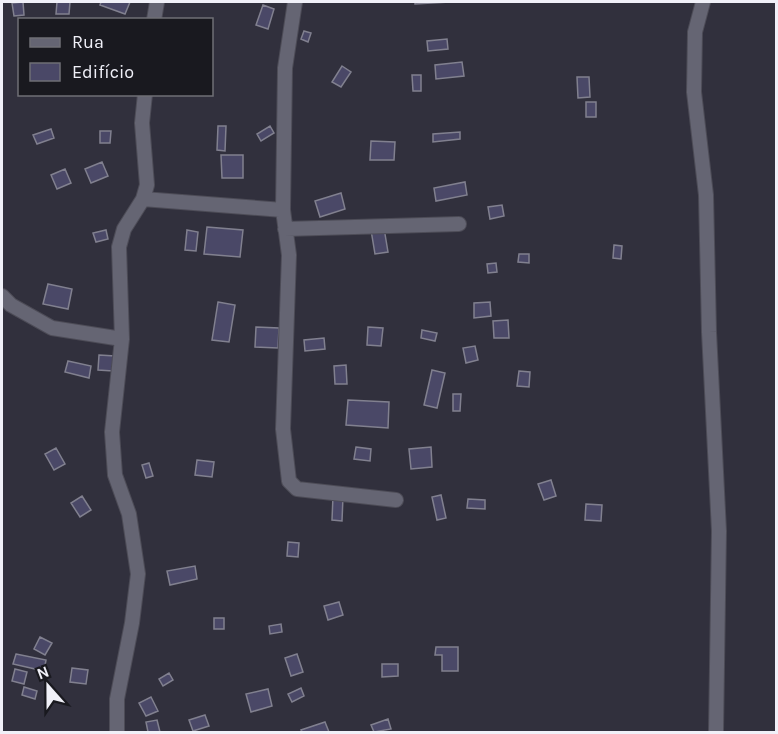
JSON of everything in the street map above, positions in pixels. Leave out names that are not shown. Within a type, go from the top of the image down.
[{"type":"street","points":[[154,18],[157,2]]},
{"type":"street","points":[[295,2],[285,68],[283,210],[289,255],[282,429],[289,481],[297,489],[396,500]]},
{"type":"street","points":[[703,2],[695,32],[694,92],[706,195],[709,332],[719,531],[716,732]]},
{"type":"street","points":[[117,732],[117,699],[132,623],[138,574],[129,514],[116,475],[112,432],[122,339],[119,247],[124,229],[143,199],[147,185],[142,123],[145,96]]},
{"type":"street","points":[[143,199],[283,210]]},
{"type":"street","points":[[285,229],[459,224]]},
{"type":"street","points":[[2,296],[11,304],[52,328],[122,339]]},
{"type":"building","points":[[23,2],[24,15],[14,16],[12,3]]},
{"type":"building","points":[[57,2],[70,2],[69,14],[56,14]]},
{"type":"building","points":[[101,2],[130,2],[125,14],[100,5]]},
{"type":"building","points":[[415,2],[450,2],[415,4]]},
{"type":"building","points":[[263,5],[274,9],[268,29],[256,25]]},
{"type":"building","points":[[304,31],[311,33],[308,42],[301,39]]},
{"type":"building","points":[[447,39],[448,49],[428,51],[427,41]]},
{"type":"building","points":[[462,62],[464,76],[436,79],[435,65]]},
{"type":"building","points":[[342,66],[351,72],[341,87],[332,82]]},
{"type":"building","points":[[412,75],[421,75],[421,91],[413,91]]},
{"type":"building","points":[[577,77],[589,77],[590,97],[578,98]]},
{"type":"building","points":[[586,102],[596,102],[596,117],[586,117]]},
{"type":"building","points":[[218,126],[226,126],[225,151],[217,150]]},
{"type":"building","points":[[270,126],[274,133],[261,141],[257,134]]},
{"type":"building","points":[[51,129],[54,138],[37,144],[33,135]]},
{"type":"building","points":[[100,131],[111,131],[110,143],[100,143]]},
{"type":"building","points":[[460,132],[460,139],[433,142],[433,134]]},
{"type":"building","points":[[371,141],[395,142],[394,160],[370,160]]},
{"type":"building","points":[[221,155],[243,155],[243,178],[222,178]]},
{"type":"building","points":[[102,162],[108,176],[91,183],[85,169]]},
{"type":"building","points":[[65,169],[71,183],[57,189],[51,175]]},
{"type":"building","points":[[465,182],[467,195],[436,201],[434,188]]},
{"type":"building","points":[[341,193],[345,209],[320,217],[315,201]]},
{"type":"building","points":[[502,205],[504,216],[490,219],[488,207]]},
{"type":"building","points":[[207,227],[243,230],[240,257],[204,254]]},
{"type":"building","points":[[384,228],[388,252],[375,254],[371,230]]},
{"type":"building","points":[[106,230],[108,239],[96,242],[93,233]]},
{"type":"building","points":[[187,230],[198,232],[196,251],[185,250]]},
{"type":"building","points":[[614,245],[622,246],[621,259],[613,258]]},
{"type":"building","points":[[519,254],[529,254],[529,263],[518,262]]},
{"type":"building","points":[[496,263],[497,272],[488,273],[487,264]]},
{"type":"building","points":[[48,284],[72,289],[68,309],[43,304]]},
{"type":"building","points":[[218,302],[235,305],[229,342],[212,340]]},
{"type":"building","points":[[490,302],[491,316],[474,318],[474,303]]},
{"type":"building","points":[[508,320],[509,338],[494,338],[493,321]]},
{"type":"building","points":[[256,327],[279,328],[278,348],[255,347]]},
{"type":"building","points":[[368,327],[383,328],[381,346],[367,345]]},
{"type":"building","points":[[422,330],[437,333],[435,341],[421,338]]},
{"type":"building","points":[[324,338],[325,349],[305,351],[304,340]]},
{"type":"building","points":[[475,346],[478,360],[466,363],[463,348]]},
{"type":"building","points":[[99,355],[115,356],[113,371],[98,370]]},
{"type":"building","points":[[68,361],[91,366],[89,378],[65,372]]},
{"type":"building","points":[[346,365],[347,384],[335,384],[334,366]]},
{"type":"building","points":[[432,370],[445,373],[437,408],[424,405]]},
{"type":"building","points":[[519,371],[530,372],[529,387],[517,386]]},
{"type":"building","points":[[453,394],[461,394],[460,411],[453,411]]},
{"type":"building","points":[[348,400],[389,402],[388,428],[346,425]]},
{"type":"building","points":[[356,447],[371,449],[370,461],[354,459]]},
{"type":"building","points":[[431,447],[432,467],[411,469],[409,449]]},
{"type":"building","points":[[56,448],[65,464],[54,470],[45,454]]},
{"type":"building","points":[[197,460],[214,462],[212,477],[195,475]]},
{"type":"building","points":[[149,463],[153,476],[146,478],[142,465]]},
{"type":"building","points":[[551,480],[556,496],[544,500],[538,484]]},
{"type":"building","points":[[441,495],[446,518],[437,520],[432,497]]},
{"type":"building","points":[[82,496],[91,510],[80,517],[71,503]]},
{"type":"building","points":[[333,496],[343,497],[342,521],[332,520]]},
{"type":"building","points":[[468,499],[485,500],[485,509],[467,508]]},
{"type":"building","points":[[586,504],[602,505],[601,521],[585,520]]},
{"type":"building","points":[[288,542],[299,543],[298,557],[287,556]]},
{"type":"building","points":[[195,566],[197,579],[170,585],[167,571]]},
{"type":"building","points":[[339,602],[343,615],[328,620],[324,606]]},
{"type":"building","points":[[214,618],[224,618],[224,629],[214,629]]},
{"type":"building","points":[[281,624],[282,632],[270,634],[269,626]]},
{"type":"building","points":[[40,637],[52,643],[45,655],[34,649]]},
{"type":"building","points":[[436,647],[458,647],[458,671],[442,671],[442,655],[435,655]]},
{"type":"building","points":[[16,654],[46,660],[44,671],[13,664]]},
{"type":"building","points":[[297,654],[303,672],[291,676],[285,658]]},
{"type":"building","points":[[382,664],[398,664],[398,676],[382,677]]},
{"type":"building","points":[[72,668],[88,670],[86,684],[70,682]]},
{"type":"building","points":[[15,669],[27,672],[24,684],[12,681]]},
{"type":"building","points":[[169,673],[173,680],[163,686],[159,679]]},
{"type":"building","points":[[24,687],[37,691],[35,699],[22,695]]},
{"type":"building","points":[[301,688],[304,696],[292,702],[288,694]]},
{"type":"building","points":[[268,689],[272,706],[251,712],[246,694]]},
{"type":"building","points":[[151,697],[158,711],[146,716],[139,703]]},
{"type":"building","points":[[205,715],[209,726],[193,731],[189,720]]},
{"type":"building","points":[[388,719],[391,729],[374,732],[371,725]]},
{"type":"building","points":[[157,720],[160,732],[148,732],[146,722]]},
{"type":"building","points":[[325,722],[329,732],[302,732],[301,730]]}]
